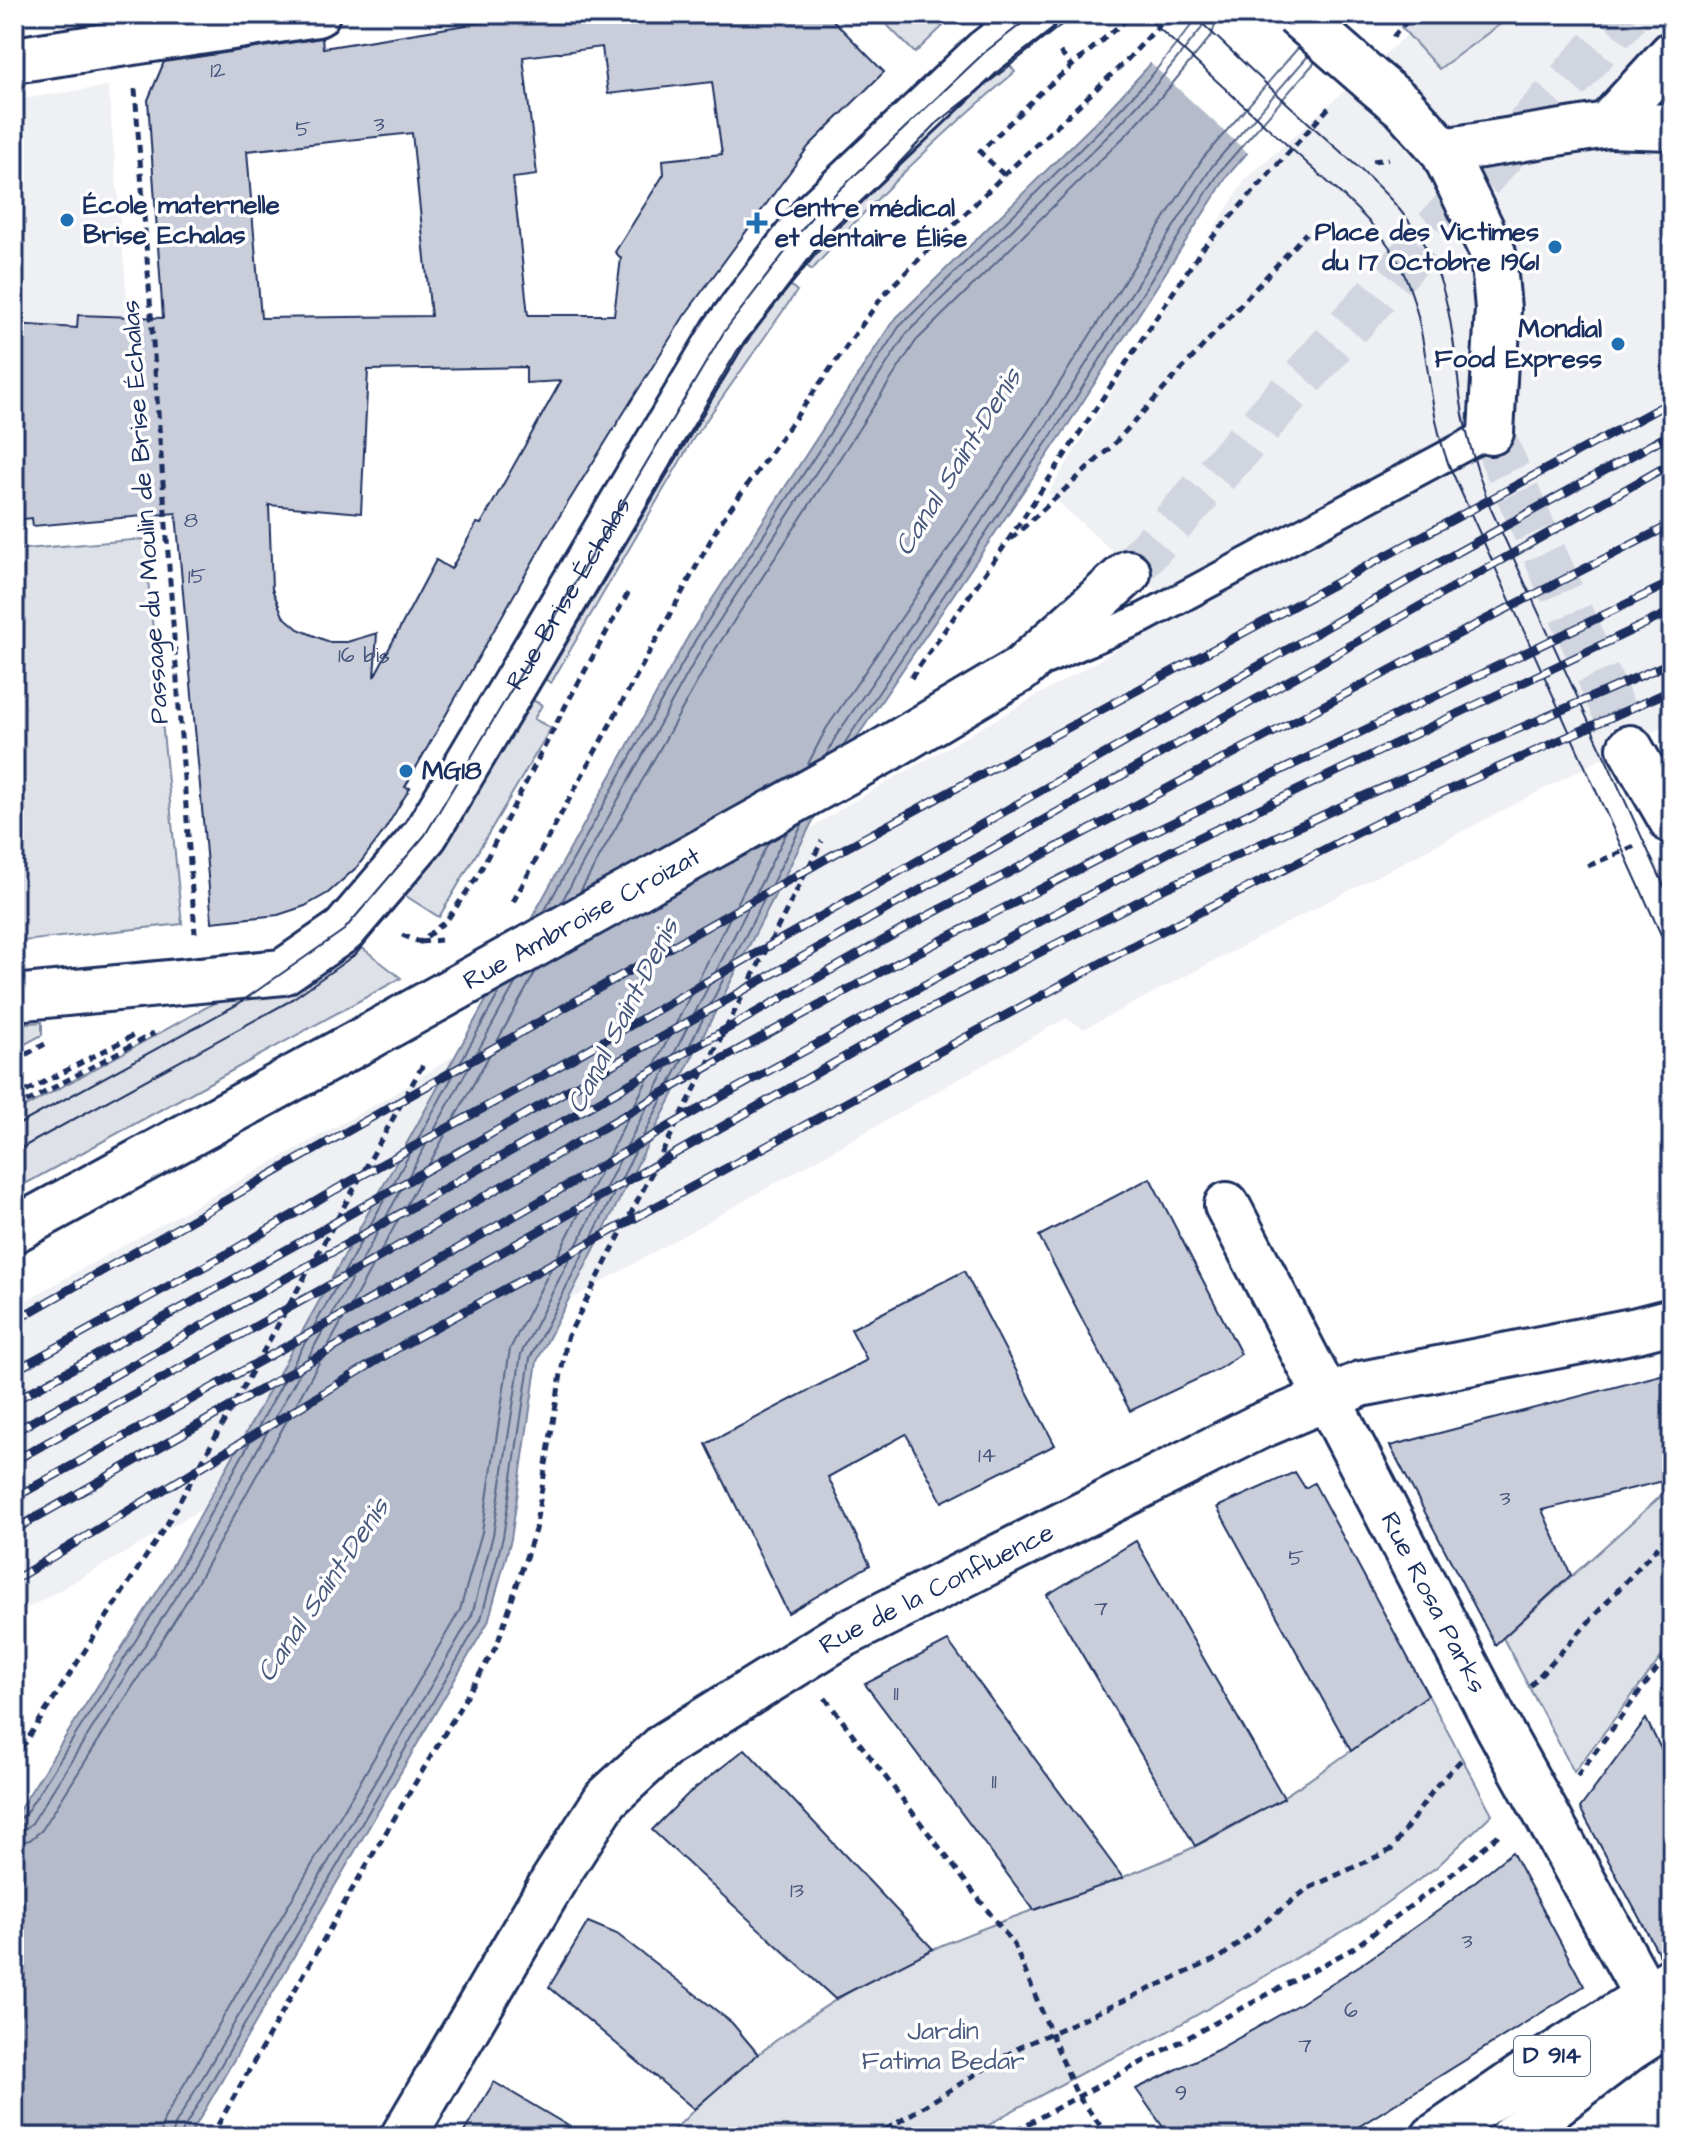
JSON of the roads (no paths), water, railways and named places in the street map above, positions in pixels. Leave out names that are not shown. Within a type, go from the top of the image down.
[{"type":"street","points":[[14,60],[317,14]]},
{"type":"street","name":"Rue Brise Échalas","points":[[14,998],[283,972],[344,930],[425,835],[733,321],[814,214],[985,52],[1034,14]]},
{"type":"street","points":[[1296,14],[1356,89],[1404,107],[1443,151],[1493,253],[1498,309],[1491,432]]},
{"type":"street","points":[[1607,125],[1672,54]]},
{"type":"street","points":[[1607,125],[1672,95]]},
{"type":"street","points":[[1443,151],[1607,125],[1672,127]]},
{"type":"street","name":"Rue Ambroise Croizat","points":[[14,1230],[882,752],[1020,670],[1128,573]]},
{"type":"street","points":[[1630,748],[1672,821]]},
{"type":"street","name":"Rue Rosa Parks","points":[[1227,1205],[1325,1398],[1539,1802],[1663,1999]]},
{"type":"street","name":"Rue de la Confluence","points":[[403,2137],[554,1880],[606,1799],[665,1745],[839,1637],[1258,1427],[1325,1398],[1361,1384],[1672,1321]]},
{"type":"street","name":"D 914","points":[[1434,2137],[1663,1999]]},
{"type":"street","name":"D 914","points":[[1512,2137],[1630,2048],[1663,1999]]},
{"type":"lane","points":[[1020,670],[1143,618],[1491,432]]},
{"type":"water","name":"Canal Saint-Denis","points":[[1190,14],[1368,14],[1228,175],[1066,428],[851,746],[537,1361],[511,1539],[488,1622],[189,2137],[14,2137],[14,1818],[162,1584],[689,635],[893,321],[1105,113],[1146,69]]},
{"type":"tunnel","points":[[1128,573],[1628,14]]},
{"type":"tunnel","points":[[1491,432],[1630,748]]},
{"type":"tram line","points":[[14,1127],[238,1004],[344,930],[425,835],[724,332],[814,214],[985,52],[1034,14]]},
{"type":"tram line","points":[[14,1152],[288,1002],[356,954],[447,845],[737,351],[835,231],[936,124],[1075,14]]},
{"type":"tram line","points":[[1143,14],[1348,201],[1394,254],[1415,303],[1434,411],[1448,463],[1672,959]]},
{"type":"tram line","points":[[1192,14],[1389,198],[1418,234],[1430,255],[1448,308],[1466,429],[1490,507],[1672,903]]},
{"type":"railway","points":[[14,1321],[829,857],[1672,401]]},
{"type":"railway","points":[[14,1371],[540,1077],[1672,433]]},
{"type":"railway","points":[[14,1401],[304,1240],[1672,463]]},
{"type":"railway","points":[[14,1432],[916,922],[1672,524]]},
{"type":"railway","points":[[14,1461],[884,970],[1118,849],[1672,582]]},
{"type":"railway","points":[[14,1498],[350,1311],[701,1108],[1171,851],[1672,611]]},
{"type":"railway","points":[[14,1530],[920,1014],[1157,892],[1355,800],[1672,662]]},
{"type":"railway","points":[[14,1580],[401,1346],[1138,943],[1399,812],[1672,690]]},
{"type":"place","name":"École maternelle Brise Echalas","points":[[67,220]]},
{"type":"place","name":"Centre médical et dentaire Élise","points":[[757,223]]},
{"type":"place","name":"Place des Victimes du 17 Octobre 1961","points":[[1555,247]]},
{"type":"place","name":"Mondial Food Express","points":[[1618,344]]},
{"type":"place","name":"MG18","points":[[406,771]]},
{"type":"park label","name":"Jardin Fatima Bedar","points":[[943,2046]]}]
